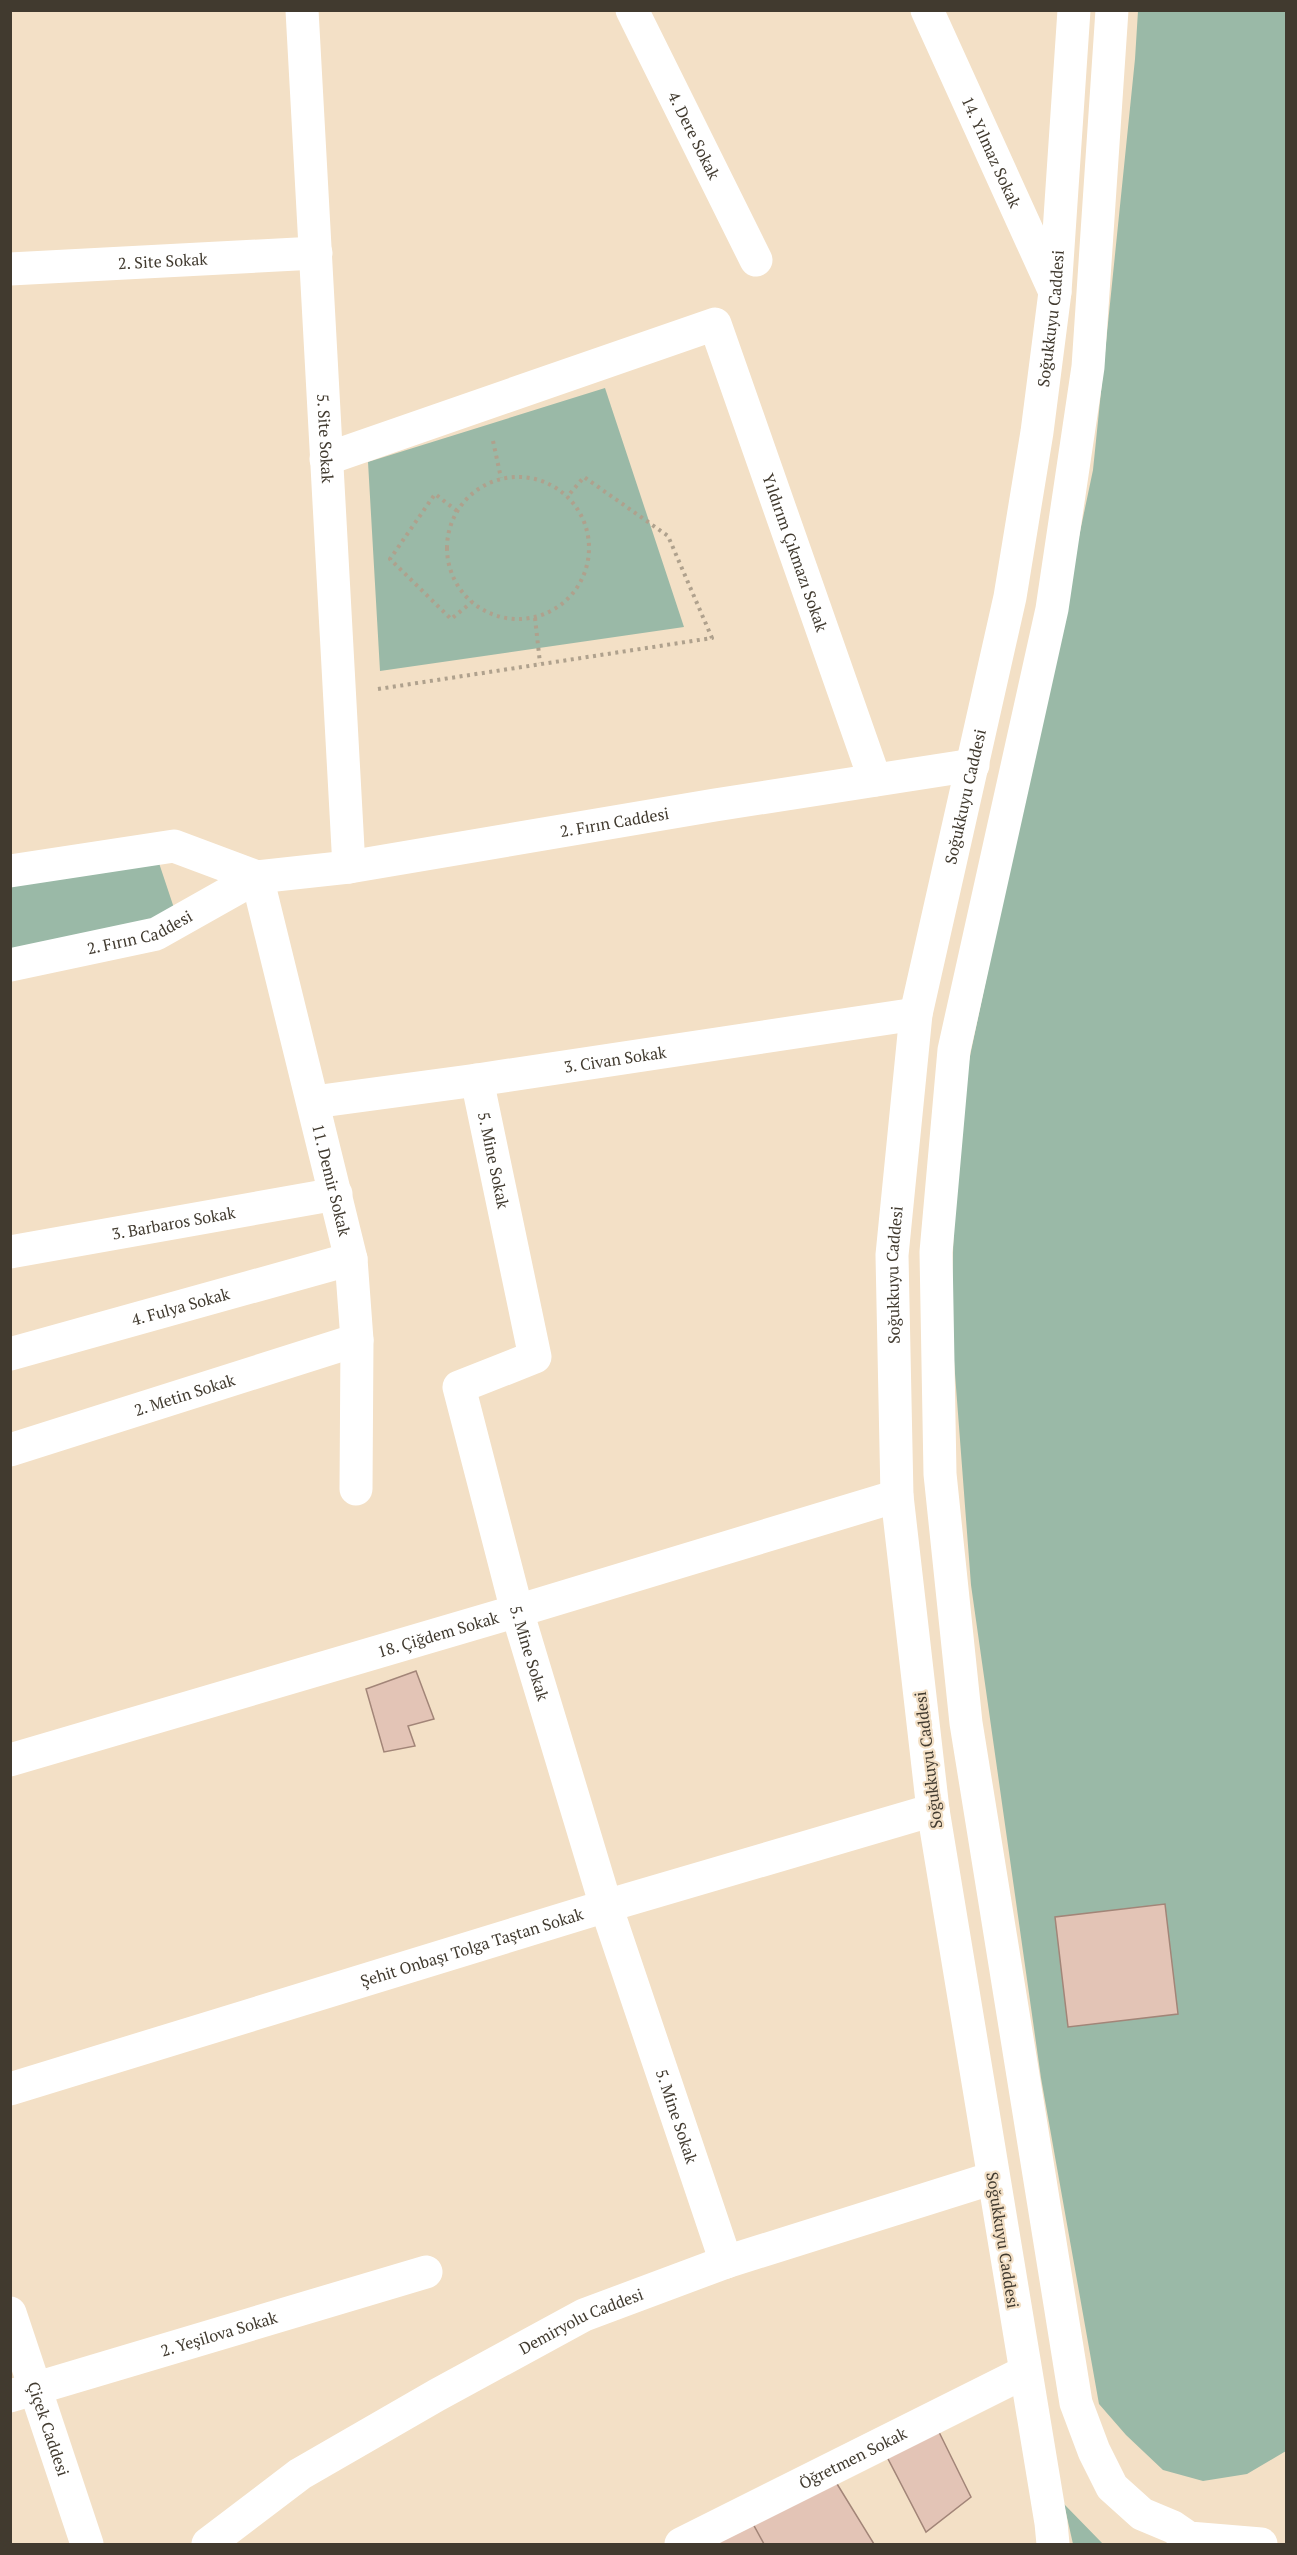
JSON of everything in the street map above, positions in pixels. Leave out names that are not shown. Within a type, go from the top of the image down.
[{"type":"street","name":"5. Site Sokak","points":[[302,10],[349,867]]},
{"type":"street","name":"4. Dere Sokak","points":[[632,10],[756,260]]},
{"type":"street","name":"14. Yılmaz Sokak","points":[[927,10],[1055,292]]},
{"type":"street","name":"Soğukkuyu Caddesi","points":[[1053,2544],[933,1810],[897,1496],[892,1256],[916,1014],[1011,597],[1037,432],[1055,292],[1074,10]]},
{"type":"street","points":[[1112,10],[1088,367],[1052,609],[954,1050],[936,1252],[940,1474],[966,1723],[1076,2403],[1094,2451],[1112,2487],[1142,2514],[1173,2527],[1190,2538],[1261,2544]]},
{"type":"street","name":"2. Site Sokak","points":[[10,269],[316,253]]},
{"type":"street","name":"Yıldırım Çıkmazı Sokak","points":[[326,459],[715,324],[875,780]]},
{"type":"street","name":"2. Fırın Caddesi","points":[[10,965],[156,934],[257,877],[349,867],[973,765]]},
{"type":"street","name":"2. Fırın Caddesi","points":[[10,871],[174,846],[257,877]]},
{"type":"street","name":"11. Demir Sokak","points":[[257,877],[351,1259],[357,1340],[356,1489]]},
{"type":"street","name":"3. Civan Sokak","points":[[314,1102],[477,1080],[916,1014]]},
{"type":"street","name":"5. Mine Sokak","points":[[477,1080],[535,1357],[459,1387],[518,1611],[606,1906],[726,2262]]},
{"type":"street","name":"3. Barbaros Sokak","points":[[10,1252],[336,1194]]},
{"type":"street","name":"4. Fulya Sokak","points":[[10,1354],[351,1259]]},
{"type":"street","name":"2. Metin Sokak","points":[[10,1450],[357,1340]]},
{"type":"street","name":"18. Çiğdem Sokak","points":[[10,1760],[518,1611],[897,1496]]},
{"type":"street","name":"Şehit Onbaşı Tolga Taştan Sokak","points":[[10,2089],[606,1906],[933,1810]]},
{"type":"street","name":"Demiryolu Caddesi","points":[[208,2544],[300,2474],[437,2395],[584,2315],[726,2262],[993,2178]]},
{"type":"street","name":"2. Yeşilova Sokak","points":[[23,2392],[426,2272]]},
{"type":"street","name":"Çiçek Caddesi","points":[[10,2313],[23,2392],[87,2544]]},
{"type":"street","name":"Öğretmen Sokak","points":[[681,2544],[1025,2372]]},
{"type":"street","points":[[1276,2544],[1287,2536]]},
{"type":"path","points":[[530,477],[555,486],[567,497],[576,505],[588,531],[589,559],[580,585],[560,606],[535,618],[507,619],[481,610],[460,591],[448,565],[447,537],[457,511],[476,490],[501,478],[530,477]]},
{"type":"path","points":[[340,695],[712,638],[668,536],[584,477],[567,497]]},
{"type":"path","points":[[457,511],[435,494],[390,559],[451,619],[472,602]]},
{"type":"path","points":[[535,618],[540,663]]},
{"type":"green space","points":[[1138,11],[1286,11],[1286,2451],[1247,2474],[1203,2481],[1163,2470],[1126,2435],[1099,2404],[1041,2078],[971,1585],[951,1321],[957,1118],[1093,470]]},
{"type":"green space","points":[[605,388],[684,627],[380,671],[368,462]]},
{"type":"green space","points":[[156,854],[177,917],[11,961],[11,876]]},
{"type":"green space","points":[[1064,2504],[1103,2544],[1073,2544]]},
{"type":"building","points":[[416,1671],[434,1719],[408,1726],[415,1746],[384,1752],[366,1689]]},
{"type":"building","points":[[1165,1904],[1178,2014],[1068,2027],[1055,1917]]},
{"type":"building","points":[[936,2426],[971,2497],[926,2532],[885,2453]]},
{"type":"building","points":[[834,2479],[874,2544],[764,2544],[752,2522]]},
{"type":"building","points":[[752,2522],[764,2544],[705,2544]]}]
